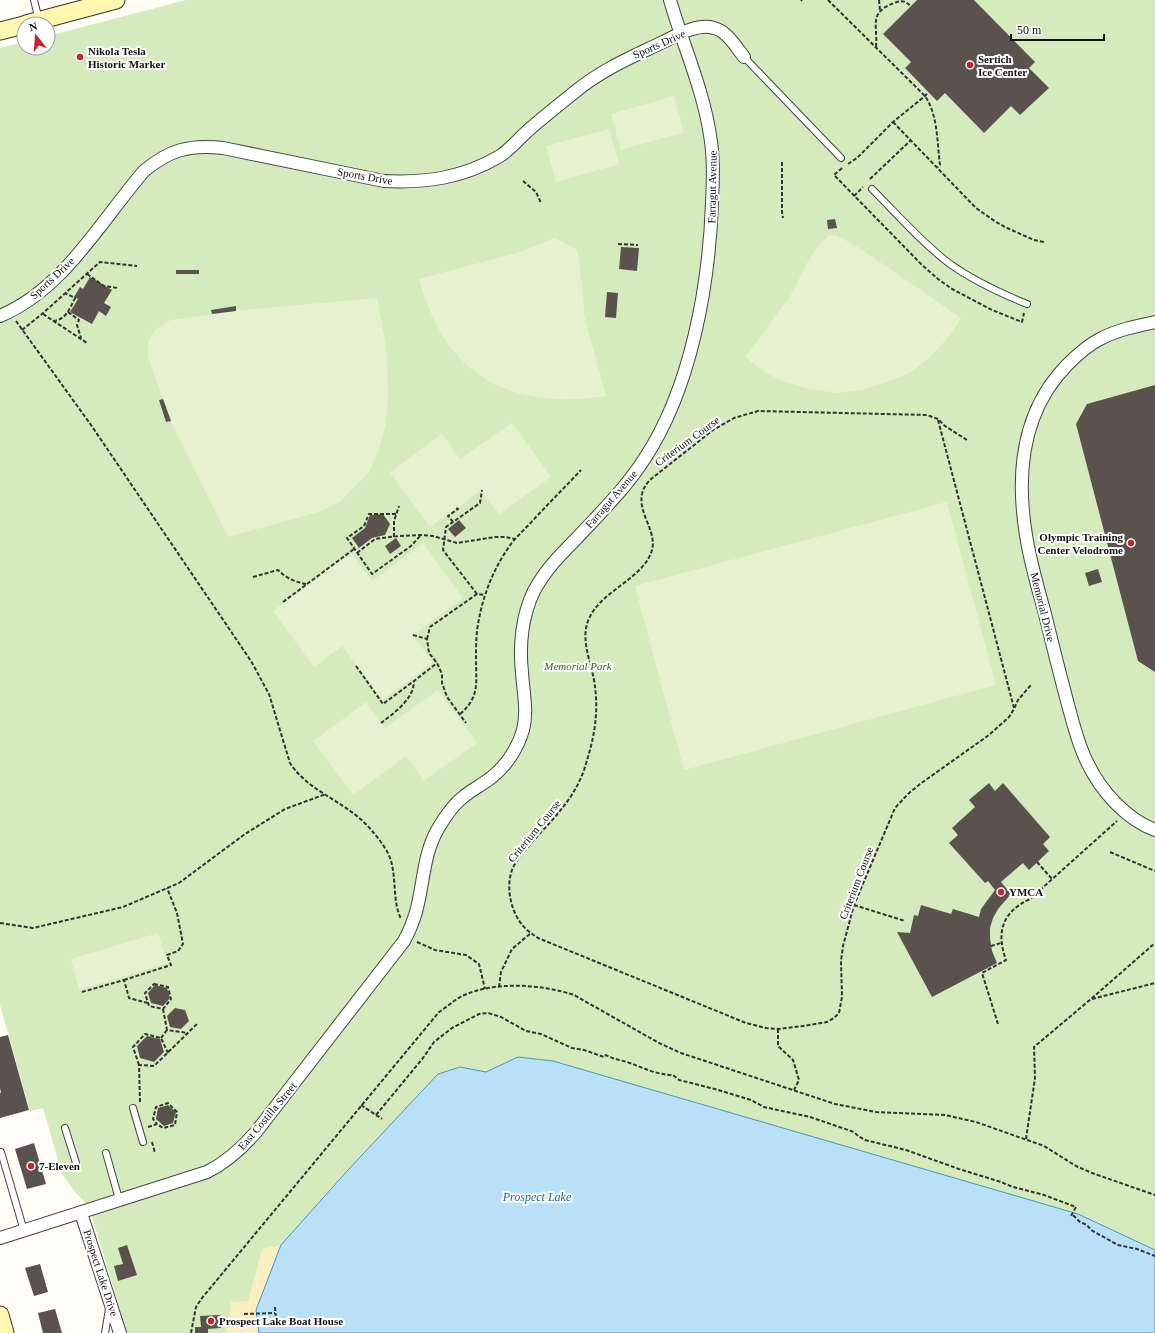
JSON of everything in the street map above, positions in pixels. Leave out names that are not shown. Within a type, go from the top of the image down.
[{"type":"main road","points":[[56,16],[116,0]]},
{"type":"main road","points":[[0,31],[16,27]]},
{"type":"main road","points":[[0,1315],[5,1333]]},
{"type":"street","name":"Farragut Avenue","points":[[416,913],[426,857],[439,827],[459,800],[491,778],[502,768],[512,754],[523,731],[525,718],[521,669],[522,640],[525,616],[534,590],[550,566],[611,502],[643,462],[664,424],[685,371],[697,324],[707,263],[711,231],[714,159],[706,112],[670,0]]},
{"type":"street","name":"Sports Drive","points":[[4,315],[28,300],[58,275],[85,247],[144,171],[168,154],[182,149],[209,147],[384,181],[419,182],[448,177],[471,170],[502,155],[532,127],[593,78],[624,60],[681,34],[704,27],[713,27],[720,30],[727,36],[744,57]]},
{"type":"street","name":"Memorial Drive","points":[[1155,322],[1114,333],[1099,340],[1084,349],[1059,373],[1038,405],[1031,422],[1026,439],[1023,473],[1023,504],[1026,535],[1073,723],[1088,764],[1107,793],[1126,813],[1155,830]]},
{"type":"street","name":"East Costilla Street","points":[[0,1238],[207,1172],[219,1166],[239,1150],[256,1132],[395,955],[410,930],[416,913]]},
{"type":"street","name":"Prospect Lake Drive","points":[[81,1213],[120,1333]]},
{"type":"lane","points":[[31,16],[34,0]]},
{"type":"lane","points":[[744,57],[841,158]]},
{"type":"lane","points":[[872,189],[925,242],[950,264],[990,288],[1026,304]]},
{"type":"lane","points":[[133,1108],[143,1142]]},
{"type":"lane","points":[[65,1128],[76,1163]]},
{"type":"lane","points":[[0,1152],[24,1231]]},
{"type":"lane","points":[[106,1154],[119,1199]]},
{"type":"lane","points":[[105,1333],[110,1303]]},
{"type":"path","points":[[828,0],[925,96],[932,107],[940,164],[938,167]]},
{"type":"path","points":[[879,0],[880,10]]},
{"type":"path","points":[[876,47],[876,16],[880,10],[885,6],[900,0],[911,6]]},
{"type":"path","points":[[893,122],[976,208],[996,222],[1020,234],[1044,242]]},
{"type":"path","points":[[854,196],[911,140]]},
{"type":"path","points":[[782,162],[783,218]]},
{"type":"path","points":[[523,181],[536,192],[540,203]]},
{"type":"path","points":[[618,244],[638,245]]},
{"type":"path","points":[[22,330],[100,262],[137,266]]},
{"type":"path","points":[[86,274],[104,286],[118,288]]},
{"type":"path","points":[[52,321],[62,318],[68,312],[75,298],[65,293]]},
{"type":"path","points":[[68,312],[79,320],[77,326],[82,339]]},
{"type":"path","points":[[42,314],[87,342]]},
{"type":"path","points":[[4,315],[22,330],[92,425],[251,662],[269,694],[290,762],[295,771],[304,779],[347,808],[365,823],[387,853],[392,864],[398,914],[404,925],[410,930],[417,942],[435,950],[466,955],[479,964],[485,989]]},
{"type":"path","name":"Criterium Course","points":[[967,440],[945,426],[938,419],[927,415],[758,411],[734,418],[713,430],[651,479],[645,486],[642,494],[644,510],[653,540],[652,550],[643,567],[601,602],[593,611],[588,621],[586,630],[587,649],[595,686],[596,722],[584,769],[572,796],[521,856],[512,870],[509,886],[514,912],[519,922],[538,938],[757,1027],[778,1029],[826,1022],[834,1018],[839,1013],[842,998],[843,946],[854,904],[891,817],[901,801],[920,784],[989,735],[1009,717],[1018,700],[1031,685]]},
{"type":"path","points":[[938,419],[1014,709]]},
{"type":"path","points":[[460,714],[467,708],[473,697],[477,684],[476,659],[478,622],[485,595],[500,561],[516,539],[581,470]]},
{"type":"path","points":[[482,490],[480,502],[446,527],[443,550],[477,594],[485,595]]},
{"type":"path","points":[[394,536],[394,521],[399,506]]},
{"type":"path","points":[[453,522],[448,516],[458,509],[456,508]]},
{"type":"path","points":[[396,514],[369,514],[364,526],[348,538],[372,574],[410,546],[421,535]]},
{"type":"path","points":[[357,553],[375,539],[394,536],[433,536],[457,543],[495,537],[516,539]]},
{"type":"path","points":[[283,602],[354,548]]},
{"type":"path","points":[[253,577],[278,570],[292,581],[306,584]]},
{"type":"path","points":[[466,723],[447,697],[442,683],[442,674],[437,663],[429,653],[427,639],[430,627],[462,606],[477,594]]},
{"type":"path","points":[[413,635],[427,639]]},
{"type":"path","points":[[356,666],[383,704],[437,663]]},
{"type":"path","points":[[381,722],[400,709],[414,687],[414,681]]},
{"type":"path","points":[[0,923],[33,928],[123,907],[179,883],[245,834],[285,809],[326,794]]},
{"type":"path","points":[[998,1024],[982,973],[1006,960],[1001,942],[1003,923],[1007,916],[1013,909],[1030,899],[1126,813]]},
{"type":"path","points":[[1110,852],[1155,871]]},
{"type":"path","points":[[1037,862],[1052,879]]},
{"type":"path","points":[[82,992],[171,965],[167,954],[178,951],[183,944],[177,913],[167,888]]},
{"type":"path","points":[[854,904],[905,921]]},
{"type":"path","points":[[499,987],[501,972],[512,949],[531,933]]},
{"type":"path","points":[[991,946],[1001,942]]},
{"type":"path","points":[[1026,1139],[1035,1078],[1034,1047],[1155,943]]},
{"type":"path","points":[[124,980],[130,998],[148,1003],[149,1006],[162,1009]]},
{"type":"path","points":[[1091,999],[1155,983]]},
{"type":"path","points":[[148,1003],[145,993],[154,984],[168,988],[171,999],[162,1009]]},
{"type":"path","points":[[190,1333],[196,1307],[202,1298],[361,1105],[440,1012],[462,996],[485,989],[499,987],[537,987],[559,990],[574,996],[666,1047],[681,1053],[835,1104],[876,1112],[945,1115],[976,1122],[1044,1146],[1076,1166],[1155,1195]]},
{"type":"path","points":[[162,1009],[167,1030]]},
{"type":"path","points":[[376,1115],[423,1058],[434,1042],[452,1028],[479,1014],[488,1013],[501,1017],[526,1031],[541,1034],[572,1048],[584,1050],[604,1057],[606,1055],[616,1060],[625,1061],[662,1075],[672,1075],[679,1080],[751,1100],[764,1107],[810,1117],[854,1132],[865,1140],[906,1150],[1013,1187],[1044,1195],[1076,1207],[1071,1216],[1074,1216],[1096,1233],[1118,1245],[1137,1249],[1155,1256]]},
{"type":"path","points":[[139,1065],[154,1066],[168,1054],[198,1023]]},
{"type":"path","points":[[778,1029],[778,1046],[793,1060],[799,1080],[794,1090]]},
{"type":"path","points":[[167,1030],[188,1033]]},
{"type":"path","points":[[161,1038],[167,1030]]},
{"type":"path","points":[[141,1107],[139,1100],[139,1065],[133,1047],[145,1034],[161,1038]]},
{"type":"path","points":[[161,1038],[168,1054]]},
{"type":"path","points":[[168,1103],[177,1112],[175,1125],[162,1128],[157,1124],[153,1119],[156,1107],[168,1103]]},
{"type":"path","points":[[361,1105],[382,1119]]},
{"type":"path","points":[[140,1129],[157,1124]]},
{"type":"path","points":[[147,1127],[149,1134]]},
{"type":"path","points":[[151,1140],[155,1153]]},
{"type":"path","points":[[275,1307],[276,1321]]},
{"type":"path","points":[[244,1314],[275,1313]]},
{"type":"green space","name":"Memorial Park","points":[[186,0],[1155,0],[1155,1333],[127,1333],[90,1210],[62,1174],[43,1108],[30,1111],[0,1005],[0,48],[16,44],[16,56],[56,56],[56,34]]},
{"type":"green space","points":[[674,96],[684,132],[621,150],[611,114]]},
{"type":"green space","points":[[609,129],[619,164],[556,182],[546,146]]},
{"type":"green space","points":[[836,235],[861,249],[961,318],[951,334],[931,356],[911,372],[863,390],[837,393],[810,389],[782,381],[763,371],[745,357],[791,295],[807,263],[818,246],[828,236]]},
{"type":"green space","points":[[555,238],[577,250],[583,292],[584,315],[606,396],[582,399],[557,399],[529,396],[505,389],[484,378],[466,364],[451,348],[438,328],[427,305],[419,279],[517,253]]},
{"type":"green space","points":[[377,298],[386,346],[388,392],[386,423],[379,450],[369,472],[341,501],[322,511],[228,537],[173,426],[148,357],[148,344],[152,334],[160,326],[171,320],[253,309]]},
{"type":"green space","points":[[512,423],[551,477],[499,514],[481,490],[430,527],[390,472],[442,434],[460,459]]},
{"type":"green space","points":[[947,502],[996,685],[684,770],[635,586]]},
{"type":"green space","points":[[423,543],[463,598],[413,635],[433,663],[383,700],[342,646],[314,667],[273,611],[351,553],[372,581]]},
{"type":"green space","points":[[438,690],[477,743],[424,781],[406,756],[353,795],[313,741],[366,702],[385,728]]},
{"type":"green space","points":[[158,933],[167,963],[79,990],[71,959]]},
{"type":"sand","points":[[281,1245],[256,1310],[259,1333],[225,1333],[228,1327],[231,1302],[248,1301],[262,1249]]},
{"type":"water","name":"Prospect Lake","points":[[518,1057],[553,1061],[1078,1214],[1155,1250],[1155,1333],[259,1333],[256,1310],[281,1245],[348,1170],[438,1074],[460,1067],[486,1072]]},
{"type":"building","name":"Sertich Ice Center","points":[[917,0],[974,0],[1035,62],[1029,68],[1049,88],[1020,115],[1011,106],[984,133],[945,93],[937,101],[905,68],[911,62],[883,34]]},
{"type":"building","points":[[835,219],[837,228],[828,229],[827,220]]},
{"type":"building","points":[[621,247],[639,248],[637,271],[619,269]]},
{"type":"building","points":[[176,270],[199,270],[199,274],[176,274]]},
{"type":"building","points":[[90,277],[112,290],[104,303],[111,307],[106,316],[99,311],[92,324],[70,312],[78,299],[74,297],[80,287],[83,289]]},
{"type":"building","points":[[607,292],[618,293],[616,318],[605,317]]},
{"type":"building","points":[[236,306],[236,311],[212,314],[211,310]]},
{"type":"building","name":"Olympic Training Center Velodrome","points":[[1155,385],[1155,672],[1138,661],[1076,424],[1087,404]]},
{"type":"building","points":[[163,399],[171,421],[166,422],[159,400]]},
{"type":"building","points":[[383,514],[390,524],[385,535],[372,538],[359,548],[352,538],[365,528],[370,515]]},
{"type":"building","points":[[459,520],[466,528],[455,537],[448,529]]},
{"type":"building","points":[[396,538],[401,546],[390,554],[385,546]]},
{"type":"building","points":[[1098,569],[1102,582],[1089,586],[1085,573]]},
{"type":"building","name":"YMCA","points":[[989,783],[995,791],[1003,783],[1050,837],[1043,844],[1049,851],[1029,870],[1023,863],[1001,882],[1011,894],[998,909],[990,928],[992,951],[997,963],[932,997],[897,932],[910,933],[914,915],[918,916],[921,905],[951,914],[953,909],[979,917],[981,909],[995,890],[988,881],[985,883],[949,843],[958,835],[952,828],[975,807],[969,800]]},
{"type":"building","points":[[155,985],[167,988],[170,998],[163,1006],[151,1003],[148,993]]},
{"type":"building","points":[[175,1008],[185,1010],[189,1021],[181,1029],[170,1027],[167,1016]]},
{"type":"building","points":[[8,1035],[29,1110],[0,1118],[0,1037]]},
{"type":"building","points":[[147,1036],[160,1039],[164,1052],[154,1062],[140,1058],[137,1046]]},
{"type":"building","points":[[168,1105],[176,1112],[173,1123],[164,1126],[156,1119],[158,1108]]},
{"type":"building","name":"7-Eleven","points":[[34,1143],[46,1184],[27,1189],[15,1149]]},
{"type":"building","points":[[127,1245],[137,1275],[118,1281],[114,1266],[123,1264],[118,1248]]},
{"type":"building","points":[[40,1264],[48,1292],[34,1296],[25,1268]]},
{"type":"building","points":[[55,1309],[62,1333],[43,1333],[38,1313]]},
{"type":"building","name":"Prospect Lake Boat House","points":[[220,1315],[221,1328],[208,1329],[208,1333],[195,1333],[195,1327],[201,1327],[200,1316]]},
{"type":"place","name":"Nikola Tesla Historic Marker","points":[[80,57]]},
{"type":"place","name":"Sertich Ice Center","points":[[970,65]]},
{"type":"place","name":"Olympic Training Center Velodrome","points":[[1131,543]]},
{"type":"place","name":"YMCA","points":[[1001,892]]},
{"type":"place","name":"7-Eleven","points":[[31,1166]]},
{"type":"place","name":"Prospect Lake Boat House","points":[[211,1321]]}]
